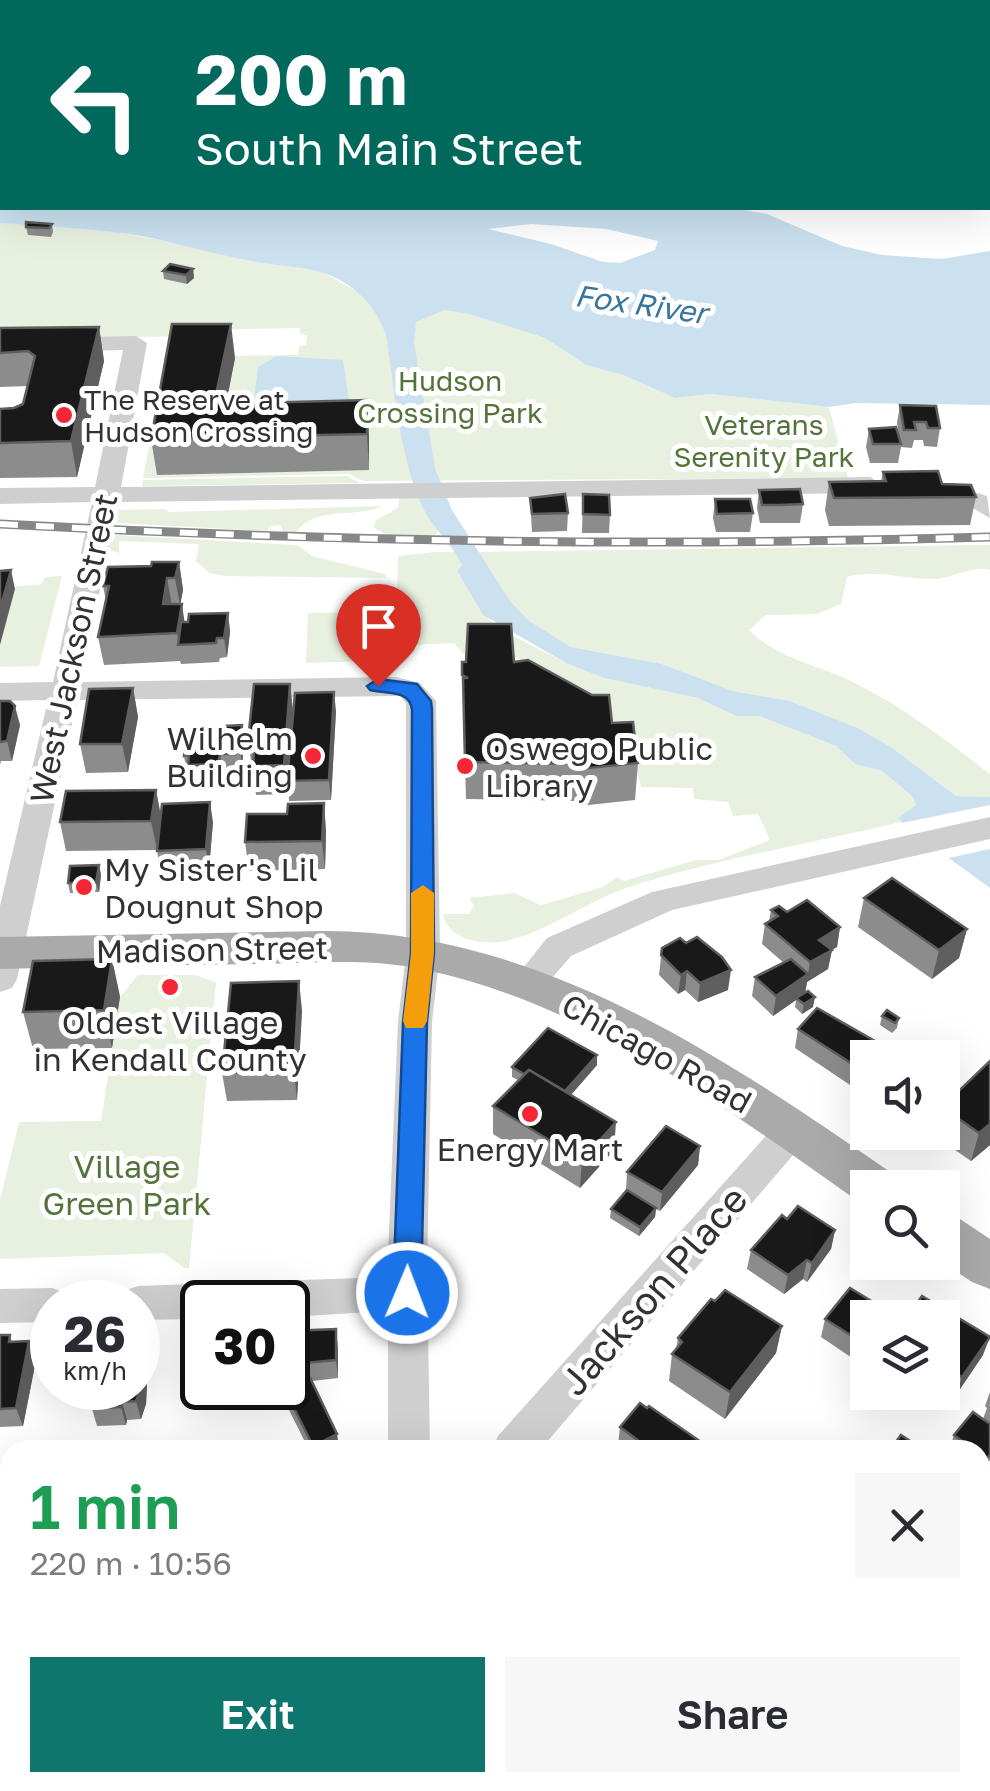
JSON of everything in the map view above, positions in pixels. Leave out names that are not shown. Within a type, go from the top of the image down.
[{"type":"main road","name":"Madison Street","points":[[2,962],[356,947],[423,953]]},
{"type":"main road","name":"Chicago Road","points":[[423,953],[528,982],[646,1041],[793,1130],[850,1170]]},
{"type":"main road","points":[[960,1246],[990,1267]]},
{"type":"street","name":"West Jackson Street","points":[[0,346],[136,343],[65,690],[2,962]]},
{"type":"street","points":[[0,496],[907,485],[952,491],[990,510]]},
{"type":"street","points":[[0,692],[396,686],[415,692],[422,710],[423,953],[415,1022],[407,1293],[409,1440]]},
{"type":"street","points":[[528,982],[559,947],[664,900],[990,828]]},
{"type":"street","name":"Jackson Place","points":[[522,1440],[793,1130]]},
{"type":"street","points":[[160,1303],[319,1300],[407,1293]]},
{"type":"street","points":[[0,1306],[30,1305]]},
{"type":"green space","name":"Hudson Crossing Park","points":[[0,223],[56,224],[128,234],[322,272],[361,294],[469,314],[545,338],[586,365],[623,375],[675,398],[711,394],[829,407],[848,478],[363,481],[349,474],[143,478],[167,350],[220,356],[298,355],[299,346],[306,345],[307,335],[300,334],[300,328],[190,330],[187,336],[94,338],[0,333]]},
{"type":"green space","points":[[347,476],[360,483],[142,486],[143,480]]},
{"type":"green space","points":[[400,495],[419,496],[423,509],[439,530],[434,536],[387,535],[374,528],[375,521],[398,508]]},
{"type":"green space","points":[[383,506],[314,518],[296,532],[283,532],[281,525],[270,526],[267,531],[118,523],[114,519],[118,510]]},
{"type":"green space","points":[[112,535],[297,545],[312,556],[385,574],[386,578],[226,576],[209,573],[196,561],[199,544],[119,541],[119,553],[108,550]]},
{"type":"green space","points":[[990,545],[990,570],[976,569],[935,579],[868,574],[847,577],[841,604],[817,614],[766,615],[749,630],[772,648],[853,682],[924,725],[990,774],[990,797],[956,796],[891,747],[858,728],[790,701],[733,691],[662,664],[571,647],[528,620],[510,602],[478,552]]},
{"type":"green space","points":[[456,552],[462,565],[457,571],[483,615],[511,635],[604,678],[698,698],[736,716],[758,716],[836,746],[855,764],[882,771],[917,805],[899,818],[901,822],[728,860],[626,888],[515,939],[482,942],[465,938],[451,929],[443,914],[469,914],[474,905],[469,898],[514,893],[541,905],[603,887],[617,877],[624,881],[696,860],[719,860],[770,840],[758,814],[733,816],[728,802],[694,799],[693,788],[641,787],[635,764],[523,661],[501,650],[468,659],[454,643],[396,646],[398,556]]},
{"type":"green space","points":[[62,576],[39,666],[0,667],[0,645],[16,586],[40,585],[46,577]]},
{"type":"green space","points":[[373,612],[353,640],[359,641],[359,650],[368,655],[368,661],[306,663],[308,613]]},
{"type":"green space","name":"Village Green Park","points":[[138,975],[195,975],[216,982],[189,1268],[164,1253],[0,1259],[0,1200],[19,1122],[101,1121],[120,997]]},
{"type":"water","name":"Fox River","points":[[0,210],[744,210],[767,214],[842,246],[882,255],[942,259],[990,251],[990,405],[856,403],[829,407],[711,394],[675,398],[623,375],[586,365],[545,338],[444,310],[416,322],[414,343],[435,468],[452,510],[510,601],[528,620],[571,647],[662,664],[733,691],[790,701],[858,728],[891,747],[956,796],[990,797],[990,888],[898,818],[916,805],[913,797],[882,771],[855,764],[836,746],[759,716],[736,716],[698,698],[604,678],[566,663],[483,615],[457,571],[462,565],[458,557],[426,514],[414,486],[403,444],[386,335],[368,302],[347,284],[311,270],[246,260],[163,240],[0,223]],"holes":[[[531,224],[606,229],[658,241],[655,250],[620,263],[603,262],[488,229]]]},
{"type":"water","points":[[277,356],[343,360],[352,421],[252,415],[258,367]]},
{"type":"pier","points":[[990,805],[990,849],[944,859],[897,824]]},
{"type":"building","points":[[26,222],[52,224],[49,228],[26,227]]},
{"type":"building","points":[[170,264],[193,269],[186,275],[163,271]]},
{"type":"building","points":[[172,324],[231,324],[214,404],[367,400],[367,434],[151,439]]},
{"type":"building","points":[[99,327],[71,441],[0,443],[0,409],[23,404],[35,356],[28,351],[0,353],[0,328]]},
{"type":"building","points":[[900,405],[936,406],[940,428],[914,422],[916,430],[904,430]]},
{"type":"building","points":[[896,427],[901,444],[873,444],[869,429]]},
{"type":"building","points":[[938,471],[942,484],[971,485],[976,497],[834,498],[829,482],[886,481],[883,472]]},
{"type":"building","points":[[800,489],[803,504],[762,505],[759,490]]},
{"type":"building","points":[[565,494],[568,513],[532,514],[530,498]]},
{"type":"building","points":[[583,494],[609,495],[610,515],[583,514]]},
{"type":"building","points":[[715,499],[750,499],[753,513],[717,514]]},
{"type":"building","points":[[152,562],[179,562],[175,578],[167,578],[163,604],[182,604],[177,633],[98,637],[109,586],[103,586],[108,567],[151,566]]},
{"type":"building","points":[[11,570],[0,609],[0,571]]},
{"type":"building","points":[[383,606],[382,636],[359,636],[358,622],[351,622],[352,612],[357,612],[357,607]]},
{"type":"building","points":[[228,613],[224,638],[217,638],[216,643],[178,645],[181,622],[188,622],[189,614]]},
{"type":"building","points":[[468,624],[511,624],[514,662],[528,660],[592,695],[609,695],[612,723],[633,722],[638,763],[580,769],[579,764],[465,762],[463,678],[468,678],[462,675],[462,662],[466,662]]},
{"type":"building","points":[[254,684],[290,684],[284,765],[253,766],[255,739],[248,740]]},
{"type":"building","points":[[133,688],[122,744],[80,744],[89,689]]},
{"type":"building","name":"Wilhelm Building","points":[[334,692],[329,780],[287,781],[295,693]]},
{"type":"building","points":[[0,701],[10,701],[15,706],[7,741],[0,742]]},
{"type":"building","points":[[242,725],[235,754],[220,754],[218,764],[188,765],[189,755],[184,756],[187,735],[203,734],[204,727]]},
{"type":"building","points":[[156,790],[151,821],[60,822],[66,791]]},
{"type":"building","points":[[210,802],[206,849],[157,851],[162,804]]},
{"type":"building","points":[[324,803],[322,841],[245,842],[247,814],[287,814],[288,804]]},
{"type":"building","points":[[99,865],[96,883],[68,883],[70,866]]},
{"type":"building","points":[[892,878],[967,929],[939,950],[864,898]]},
{"type":"building","points":[[807,900],[840,927],[819,940],[832,950],[810,962],[765,924],[778,916],[771,910],[779,906],[787,912]]},
{"type":"building","points":[[697,937],[722,957],[731,970],[700,983],[687,971],[681,975],[661,955],[662,948],[680,938],[686,943]]},
{"type":"building","points":[[112,959],[104,1010],[23,1012],[33,961]]},
{"type":"building","points":[[791,959],[808,974],[776,996],[755,977]]},
{"type":"building","points":[[299,981],[294,1071],[222,1073],[231,983]]},
{"type":"building","points":[[808,991],[815,997],[804,1004],[796,998]]},
{"type":"building","points":[[817,1008],[873,1040],[850,1040],[850,1062],[798,1029]]},
{"type":"building","points":[[887,1010],[899,1018],[895,1023],[882,1016]]},
{"type":"building","points":[[548,1028],[597,1055],[565,1091],[529,1070],[524,1074],[512,1067]]},
{"type":"building","points":[[990,1061],[990,1124],[979,1133],[960,1120],[960,1090]]},
{"type":"building","points":[[529,1070],[616,1122],[582,1160],[493,1106]]},
{"type":"building","points":[[666,1126],[700,1146],[662,1192],[627,1172]]},
{"type":"building","points":[[627,1190],[656,1208],[640,1227],[611,1209]]},
{"type":"building","points":[[798,1206],[835,1230],[812,1263],[807,1260],[788,1275],[751,1250],[782,1215],[787,1219]]},
{"type":"building","points":[[850,1288],[870,1300],[850,1300],[850,1335],[825,1319]]},
{"type":"building","points":[[725,1290],[782,1326],[730,1392],[672,1354],[682,1342],[678,1338],[711,1299],[715,1301]]},
{"type":"building","points":[[960,1319],[990,1337],[960,1376]]},
{"type":"building","points":[[336,1329],[336,1360],[310,1362],[310,1330]]},
{"type":"building","points":[[0,1335],[10,1335],[9,1342],[29,1341],[16,1408],[0,1409]]},
{"type":"building","points":[[310,1378],[337,1434],[325,1440],[310,1440],[295,1410],[310,1410]]},
{"type":"building","points":[[640,1403],[698,1440],[638,1440],[620,1427]]},
{"type":"building","points":[[973,1412],[990,1424],[990,1440],[961,1440],[954,1435]]},
{"type":"railway","points":[[0,524],[495,541],[990,537]]},
{"type":"slow traffic","points":[[415,1021],[423,953],[423,893]]},
{"type":"place","name":"The Reserve at Hudson Crossing","points":[[64,415]]},
{"type":"place","name":"Wilhelm Building","points":[[313,756]]},
{"type":"place","name":"Oswego Public Library","points":[[465,766]]},
{"type":"place","name":"My Sister's Lil Dougnut Shop","points":[[84,887]]},
{"type":"place","name":"Oldest Village in Kendall County","points":[[170,987]]},
{"type":"place","name":"Energy Mart","points":[[530,1114]]},
{"type":"route","points":[[378,686],[410,689],[421,701],[422,710],[423,953],[415,1022],[407,1293]]},
{"type":"park label","name":"Veterans Serenity Park","points":[[764,440]]}]
